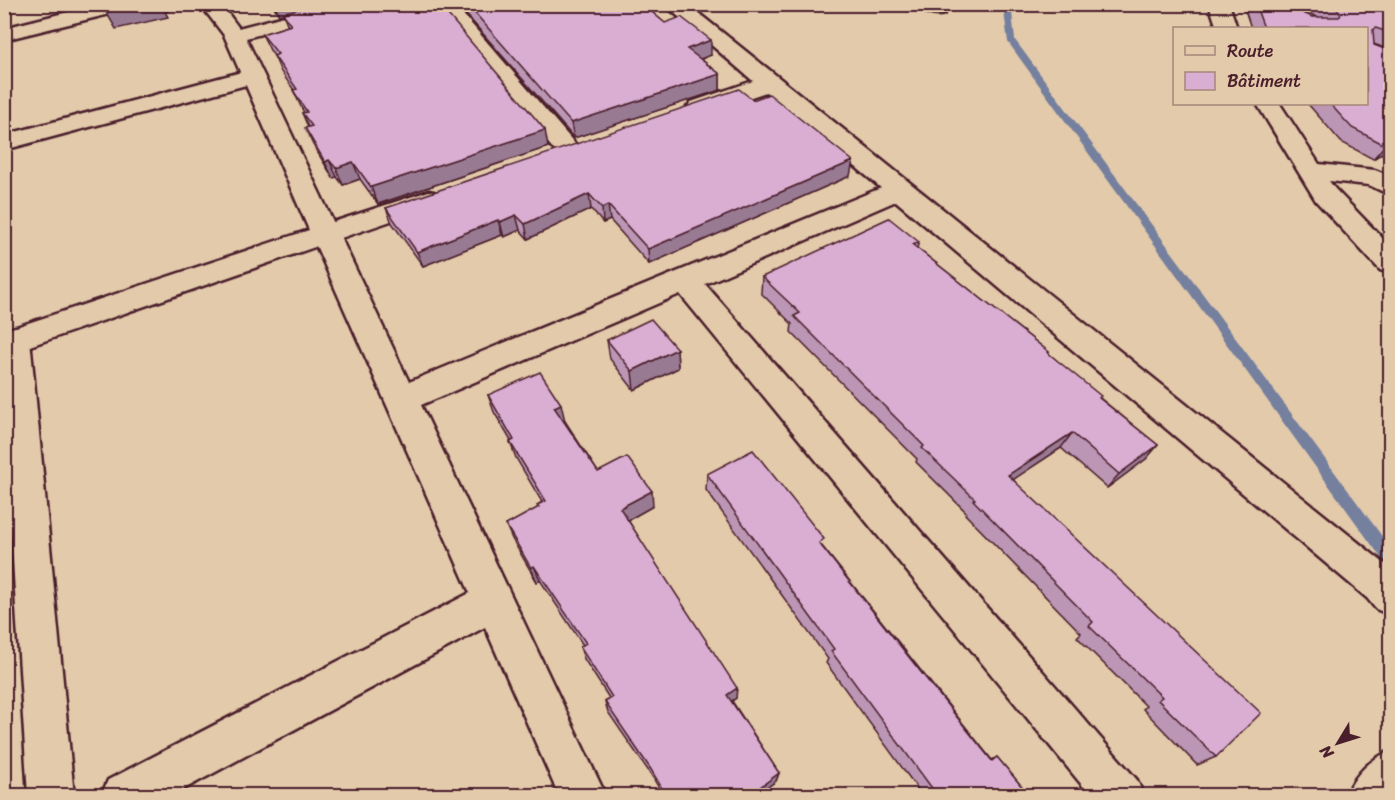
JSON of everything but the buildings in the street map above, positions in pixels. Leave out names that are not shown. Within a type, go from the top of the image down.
[{"type":"street","points":[[4,34],[127,4]]},
{"type":"street","points":[[210,4],[234,35],[584,795]]},
{"type":"street","points":[[234,35],[356,4]]},
{"type":"street","points":[[442,4],[568,151]]},
{"type":"street","points":[[674,4],[1372,578],[1390,596]]},
{"type":"street","points":[[1219,4],[1227,27]]},
{"type":"street","points":[[4,143],[253,76]]},
{"type":"street","points":[[680,113],[769,83]]},
{"type":"street","points":[[1270,105],[1325,195],[1390,263]]},
{"type":"street","points":[[1311,171],[1385,178]]},
{"type":"street","points":[[402,399],[900,190]]},
{"type":"street","points":[[51,795],[10,341],[447,193]]},
{"type":"street","points":[[685,280],[1120,795]]},
{"type":"street","points":[[124,795],[494,602]]},
{"type":"street","points":[[1369,795],[1390,774]]},
{"type":"waterway","points":[[1007,4],[1011,40],[1390,558]]}]
